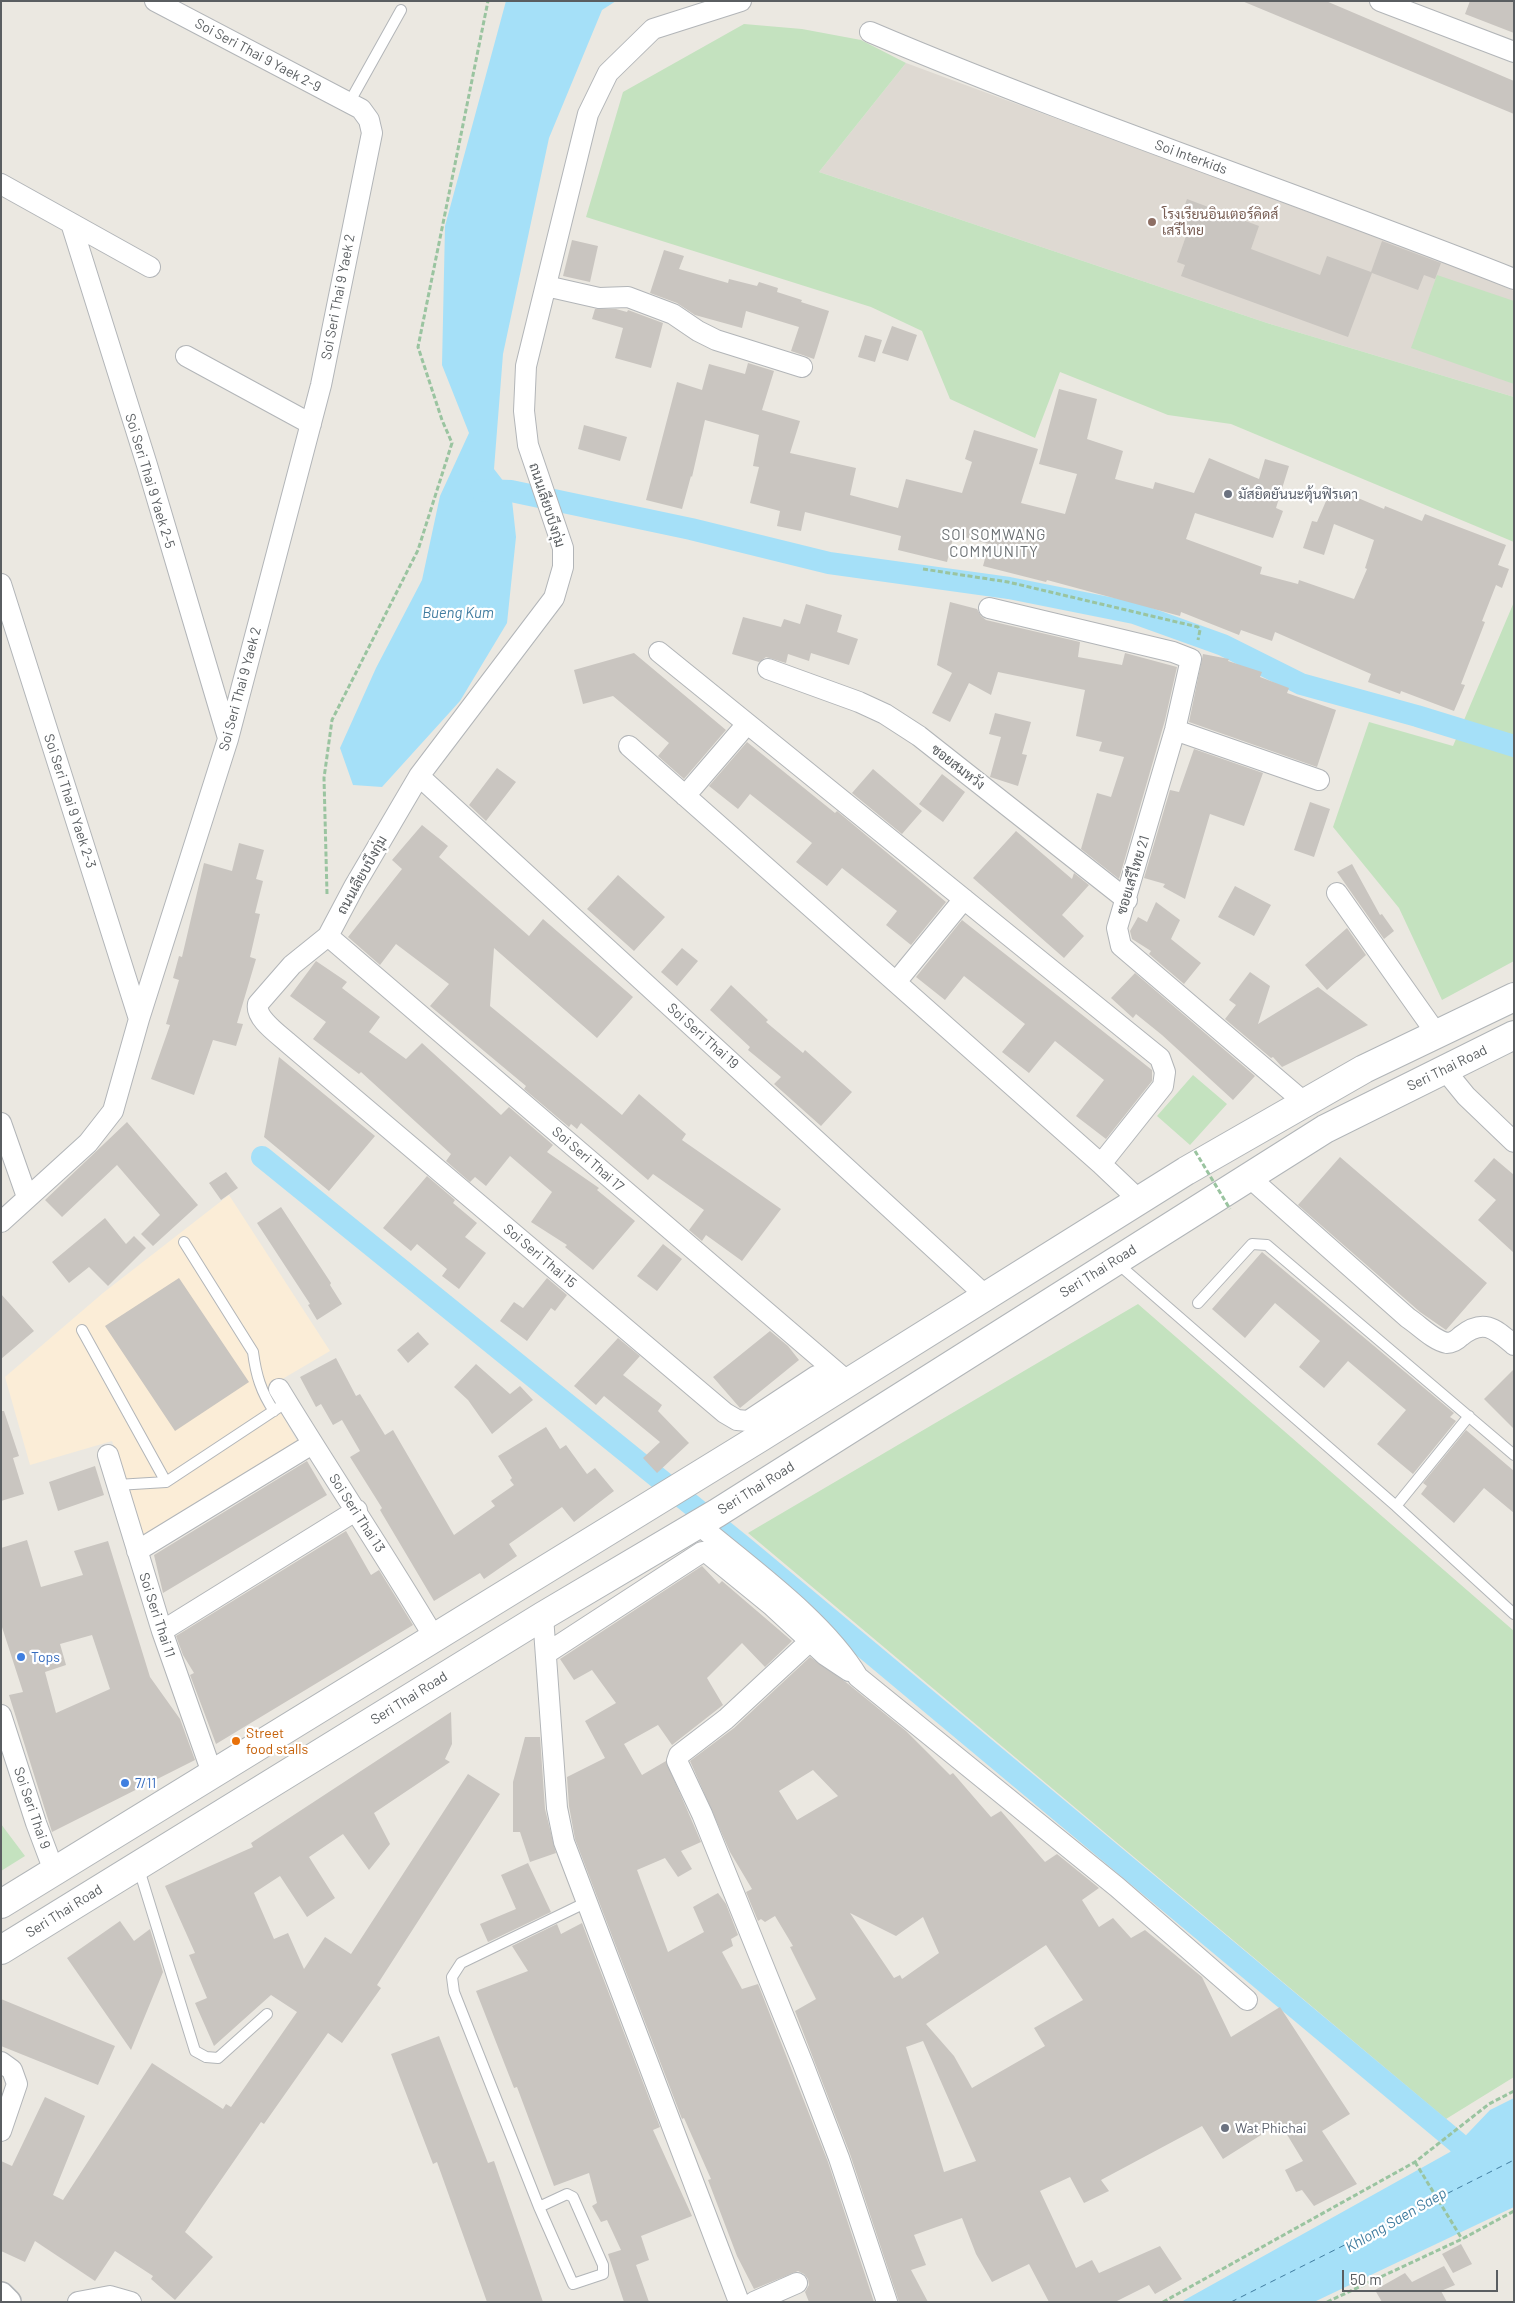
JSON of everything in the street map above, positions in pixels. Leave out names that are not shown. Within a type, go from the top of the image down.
[{"type":"main road","points":[[1,1904],[646,1506],[688,1482],[1139,1200],[1304,1102],[1436,1033],[1514,997]]},
{"type":"main road","points":[[1436,1033],[1451,1065]]},
{"type":"main road","name":"Seri Thai Road","points":[[1,1950],[544,1616],[698,1524],[1325,1129],[1513,1036]]},
{"type":"street","name":"Soi Seri Thai 9 Yaek 2-9","points":[[155,1],[355,106]]},
{"type":"street","name":"ถนนเลียบบึงกุ่ม","points":[[258,1004],[292,965],[328,936],[355,885],[419,776],[554,598],[563,567],[563,548],[528,445],[524,411],[526,366],[588,114],[608,73],[653,29],[741,1]]},
{"type":"street","points":[[1380,1],[1514,52]]},
{"type":"street","name":"Soi Interkids","points":[[870,32],[986,82],[1514,279]]},
{"type":"street","name":"Soi Seri Thai 9 Yaek 2","points":[[1,1222],[88,1143],[113,1111],[139,1019],[228,739],[321,385],[372,132],[369,120],[355,106]]},
{"type":"street","points":[[1,184],[150,267]]},
{"type":"street","name":"Soi Seri Thai 9 Yaek 2-5","points":[[71,223],[147,465],[228,739]]},
{"type":"street","points":[[546,286],[599,298],[628,297],[674,314],[698,331],[716,340],[802,367]]},
{"type":"street","points":[[186,356],[311,424]]},
{"type":"street","name":"Soi Seri Thai 9 Yaek 2-3","points":[[1,584],[139,1019]]},
{"type":"street","name":"ซอยเสรีไทย 21","points":[[989,608],[1164,650],[1191,659],[1175,730],[1127,900],[1117,928],[1121,946],[1304,1102]]},
{"type":"street","points":[[659,652],[1160,1058],[1165,1072],[1163,1086],[1101,1164]]},
{"type":"street","name":"ซอยสมหวัง","points":[[768,669],[859,702],[885,714],[919,736],[1127,900]]},
{"type":"street","points":[[685,796],[747,724]]},
{"type":"street","points":[[1175,730],[1319,780]]},
{"type":"street","points":[[629,746],[1101,1164],[1139,1200]]},
{"type":"street","name":"Soi Seri Thai 19","points":[[419,776],[986,1296]]},
{"type":"street","points":[[1337,894],[1436,1033]]},
{"type":"street","points":[[896,982],[964,899]]},
{"type":"street","name":"Soi Seri Thai 17","points":[[328,936],[848,1382]]},
{"type":"street","name":"Soi Seri Thai 15","points":[[258,1004],[257,1009],[261,1017],[287,1042],[725,1413],[737,1420],[748,1421],[816,1376],[848,1382]]},
{"type":"street","points":[[1451,1065],[1466,1096],[1514,1142]]},
{"type":"street","points":[[1,1123],[27,1197]]},
{"type":"street","points":[[1249,1177],[1408,1318],[1436,1338],[1447,1343],[1455,1341],[1475,1328],[1489,1326],[1514,1345]]},
{"type":"street","name":"Soi Seri Thai 13","points":[[280,1401],[357,1510],[434,1637]]},
{"type":"street","points":[[136,1551],[312,1444]]},
{"type":"street","name":"Soi Seri Thai 11","points":[[108,1455],[162,1631],[212,1773]]},
{"type":"street","points":[[162,1631],[357,1510]]},
{"type":"street","points":[[698,1524],[806,1616],[847,1659],[858,1677]]},
{"type":"street","points":[[547,1653],[702,1552],[706,1552],[771,1605],[840,1667],[858,1677],[1117,1887],[1247,2000]]},
{"type":"street","points":[[544,1616],[557,1808],[564,1842],[739,2302]]},
{"type":"street","points":[[810,1641],[733,1713],[679,1755],[677,1761],[702,1814],[807,2074],[839,2158],[887,2302]]},
{"type":"street","name":"Soi Seri Thai 9","points":[[1,1715],[36,1824],[54,1871]]},
{"type":"street","points":[[1,2062],[12,2070],[17,2084],[1,2131]]},
{"type":"street","points":[[754,2302],[797,2284]]},
{"type":"street","points":[[1,2295],[8,2302]]},
{"type":"street","points":[[78,2302],[110,2296],[131,2302]]},
{"type":"lane","points":[[355,106],[401,10]]},
{"type":"lane","points":[[184,1242],[253,1352],[255,1370],[262,1393],[280,1401]]},
{"type":"lane","points":[[1198,1302],[1252,1244],[1267,1245],[1514,1455]]},
{"type":"lane","points":[[1115,1261],[1396,1506],[1514,1614]]},
{"type":"lane","points":[[82,1330],[166,1482]]},
{"type":"lane","points":[[117,1485],[166,1482],[280,1401]]},
{"type":"lane","points":[[1396,1506],[1469,1416]]},
{"type":"lane","points":[[138,1865],[195,2051],[206,2057],[218,2058],[267,2014]]},
{"type":"lane","points":[[539,2206],[567,2194],[573,2197],[603,2265],[603,2274],[573,2284],[539,2206],[454,1992],[452,1977],[461,1963],[587,1902]]},
{"type":"path","points":[[327,897],[324,778],[332,720],[418,550],[452,443],[442,420],[418,346],[443,215],[488,1]]},
{"type":"path","points":[[923,569],[1008,582],[1198,628],[1200,633]]},
{"type":"path","points":[[1194,1151],[1230,1209]]},
{"type":"path","points":[[1163,2302],[1415,2162],[1489,2104],[1514,2091]]},
{"type":"path","points":[[1415,2162],[1462,2239]]},
{"type":"path","points":[[1327,2302],[1462,2239],[1514,2211]]},
{"type":"shaded area","name":"โรงเรียนอินเตอร์คิดส์ เสรีไทย","points":[[906,63],[1471,272],[1514,291],[1514,397],[1267,323],[819,172]]},
{"type":"shaded area","points":[[229,1195],[330,1351],[267,1388],[298,1443],[144,1536],[112,1441],[30,1465],[5,1377],[103,1293]]},
{"type":"green space","points":[[744,24],[802,29],[861,40],[906,63],[819,172],[1267,323],[1514,397],[1514,542],[1231,424],[1168,415],[1060,372],[1035,438],[950,399],[922,331],[871,307],[586,217],[623,92]]},
{"type":"green space","points":[[1437,275],[1514,301],[1514,384],[1411,348]]},
{"type":"green space","points":[[1514,602],[1514,961],[1442,1000],[1399,908],[1333,827],[1369,722],[1453,746]]},
{"type":"green space","points":[[1193,1075],[1227,1104],[1190,1145],[1157,1116]]},
{"type":"green space","points":[[1138,1304],[1514,1631],[1514,2077],[1446,2119],[748,1533]]},
{"type":"green space","points":[[1,1824],[25,1856],[1,1871]]},
{"type":"water","name":"Bueng Kum","points":[[506,1],[616,1],[602,10],[549,138],[503,354],[494,469],[511,491],[516,537],[507,623],[460,701],[382,787],[353,785],[340,748],[376,668],[422,580],[440,496],[469,433],[442,365],[445,226]]},
{"type":"water","name":"Khlong Saen Saep","points":[[1514,2098],[1514,2207],[1314,2302],[1181,2302],[1450,2152],[1490,2110]]},
{"type":"building","points":[[1242,1],[1326,1],[1514,81],[1514,114]]},
{"type":"building","points":[[1470,1],[1514,1],[1514,33],[1465,14]]},
{"type":"building","points":[[1187,199],[1259,226],[1251,249],[1320,275],[1327,256],[1371,272],[1382,241],[1441,263],[1435,279],[1424,275],[1418,290],[1372,273],[1348,337],[1181,276],[1185,265],[1177,262],[1186,236],[1175,233]]},
{"type":"building","points":[[572,240],[598,246],[590,282],[563,276]]},
{"type":"building","points":[[664,250],[684,256],[679,269],[728,283],[729,279],[757,286],[759,282],[778,288],[777,292],[802,300],[801,302],[829,311],[814,359],[791,351],[799,327],[746,311],[742,328],[695,315],[677,303],[650,293]]},
{"type":"building","points":[[595,309],[616,309],[627,312],[628,310],[663,323],[651,368],[615,358],[623,328],[592,319]]},
{"type":"building","points":[[892,326],[917,335],[908,361],[882,353]]},
{"type":"building","points":[[865,335],[882,340],[875,362],[858,357]]},
{"type":"building","points":[[748,363],[774,371],[762,410],[800,421],[790,453],[856,468],[850,495],[898,508],[906,479],[962,493],[972,462],[965,459],[974,430],[1038,449],[1021,503],[1065,514],[1077,474],[1039,464],[1059,389],[1097,399],[1087,439],[1123,451],[1115,479],[1153,489],[1155,482],[1194,493],[1209,458],[1259,479],[1265,459],[1289,466],[1276,508],[1283,511],[1273,538],[1195,513],[1186,539],[1262,567],[1260,574],[1298,584],[1299,580],[1354,599],[1367,569],[1365,568],[1374,540],[1334,524],[1324,555],[1303,548],[1312,521],[1317,522],[1332,487],[1384,509],[1385,506],[1422,521],[1425,514],[1506,545],[1498,565],[1509,569],[1502,588],[1496,585],[1482,621],[1485,622],[1461,684],[1465,685],[1454,711],[1401,691],[1400,694],[1368,682],[1371,674],[1275,632],[1272,641],[1241,630],[1239,635],[1181,612],[1180,616],[1047,580],[1046,582],[983,566],[989,544],[954,534],[947,562],[898,550],[901,536],[805,512],[801,531],[777,526],[780,511],[750,503],[759,467],[753,466],[759,435],[705,420],[692,477],[682,509],[646,500],[677,382],[702,390],[709,364],[745,374]]},
{"type":"building","points":[[584,425],[627,437],[620,461],[578,449]]},
{"type":"building","points":[[950,602],[977,609],[986,620],[1080,642],[1078,657],[1122,665],[1125,653],[1177,667],[1165,720],[1119,879],[1081,849],[1097,793],[1111,797],[1124,757],[1099,751],[1102,742],[1076,736],[1085,690],[998,672],[991,695],[969,683],[950,722],[932,713],[952,673],[937,665]]},
{"type":"building","points":[[806,604],[842,615],[837,632],[858,639],[849,665],[811,653],[809,661],[788,654],[786,663],[766,657],[759,662],[732,654],[743,617],[781,627],[784,619],[800,624]]},
{"type":"building","points":[[634,653],[726,730],[684,779],[658,756],[669,743],[613,696],[583,704],[574,670]]},
{"type":"building","points":[[1203,654],[1229,659],[1228,661],[1262,672],[1260,677],[1289,688],[1287,693],[1336,710],[1317,767],[1189,722]]},
{"type":"building","points":[[995,713],[1031,722],[1022,754],[1027,755],[1018,786],[990,777],[1001,737],[989,734]]},
{"type":"building","points":[[747,742],[835,813],[837,811],[946,902],[911,945],[886,925],[897,911],[842,868],[827,886],[796,862],[812,843],[750,794],[738,809],[709,786]]},
{"type":"building","points":[[1194,749],[1263,773],[1244,826],[1210,814],[1185,899],[1163,887],[1165,884],[1144,878],[1170,790],[1179,792]]},
{"type":"building","points":[[497,768],[516,782],[486,821],[469,805]]},
{"type":"building","points":[[873,769],[922,811],[902,834],[852,793]]},
{"type":"building","points":[[942,774],[965,792],[943,822],[919,804]]},
{"type":"building","points":[[1310,802],[1330,809],[1314,857],[1294,850]]},
{"type":"building","points":[[422,825],[448,846],[439,857],[529,936],[543,919],[633,997],[597,1038],[494,948],[490,1006],[622,1115],[639,1094],[686,1134],[682,1140],[781,1209],[742,1261],[706,1235],[702,1241],[689,1230],[704,1210],[653,1174],[648,1180],[581,1123],[577,1129],[571,1124],[569,1127],[524,1089],[526,1086],[430,1006],[449,984],[396,944],[380,965],[348,937],[402,869],[392,860]]},
{"type":"building","points":[[1016,831],[1072,879],[1074,873],[1089,885],[1062,915],[1084,936],[1064,958],[973,878]]},
{"type":"building","points":[[239,843],[264,850],[256,879],[263,881],[255,913],[260,914],[250,957],[256,959],[237,1023],[243,1024],[236,1046],[213,1040],[194,1095],[151,1079],[170,1025],[166,1024],[179,980],[173,978],[179,956],[182,957],[204,863],[232,871]]},
{"type":"building","points":[[1352,864],[1380,915],[1382,914],[1394,931],[1384,939],[1337,872]]},
{"type":"building","points":[[618,875],[665,917],[634,951],[587,909]]},
{"type":"building","points":[[1235,886],[1271,905],[1254,936],[1218,917]]},
{"type":"building","points":[[1156,902],[1180,920],[1171,939],[1201,963],[1184,984],[1149,954],[1151,951],[1132,939],[1130,931],[1138,917],[1147,922]]},
{"type":"building","points":[[962,920],[1152,1070],[1152,1081],[1106,1139],[1076,1116],[1104,1080],[1055,1041],[1029,1073],[1002,1052],[1025,1024],[964,976],[945,1000],[916,977]]},
{"type":"building","points":[[1347,928],[1366,955],[1327,990],[1305,965]]},
{"type":"building","points":[[682,948],[698,961],[677,986],[661,972]]},
{"type":"building","points":[[316,961],[347,982],[342,988],[380,1017],[369,1032],[406,1059],[422,1043],[501,1115],[509,1107],[553,1145],[547,1152],[599,1188],[597,1190],[635,1221],[593,1270],[565,1247],[567,1245],[531,1222],[552,1192],[510,1156],[486,1186],[475,1177],[470,1182],[446,1161],[451,1154],[361,1072],[359,1074],[313,1039],[326,1022],[290,996]]},
{"type":"building","points":[[1250,972],[1270,986],[1258,1024],[1318,987],[1368,1025],[1282,1067],[1273,1057],[1271,1058],[1225,1019],[1236,1005],[1229,1000]]},
{"type":"building","points":[[1135,973],[1255,1076],[1233,1100],[1162,1035],[1136,1014],[1133,1018],[1111,998]]},
{"type":"building","points":[[731,985],[768,1020],[766,1022],[803,1053],[805,1050],[852,1092],[821,1126],[774,1084],[781,1077],[748,1050],[750,1047],[710,1010]]},
{"type":"building","points":[[279,1057],[375,1136],[329,1191],[264,1137]]},
{"type":"building","points":[[127,1122],[198,1205],[153,1246],[141,1234],[160,1215],[117,1165],[62,1217],[45,1200]]},
{"type":"building","points":[[1340,1157],[1487,1283],[1446,1330],[1420,1312],[1298,1205]]},
{"type":"building","points":[[1494,1158],[1514,1175],[1514,1253],[1478,1220],[1496,1200],[1474,1181]]},
{"type":"building","points":[[226,1172],[238,1188],[221,1200],[209,1183]]},
{"type":"building","points":[[427,1176],[455,1200],[453,1203],[477,1223],[465,1237],[486,1253],[459,1289],[442,1276],[447,1269],[417,1244],[411,1251],[383,1228]]},
{"type":"building","points":[[281,1207],[331,1283],[330,1285],[342,1304],[317,1320],[308,1305],[310,1304],[257,1223]]},
{"type":"building","points":[[105,1218],[126,1244],[134,1236],[146,1248],[108,1286],[89,1267],[69,1283],[52,1262]]},
{"type":"building","points":[[663,1244],[682,1259],[657,1291],[637,1276]]},
{"type":"building","points":[[1262,1252],[1454,1413],[1450,1417],[1456,1421],[1413,1474],[1377,1444],[1406,1410],[1348,1361],[1324,1388],[1299,1367],[1320,1341],[1275,1303],[1245,1338],[1212,1309]]},
{"type":"building","points":[[179,1278],[249,1382],[175,1431],[105,1326]]},
{"type":"building","points":[[547,1278],[567,1295],[555,1311],[551,1308],[527,1341],[500,1321],[514,1302],[523,1308]]},
{"type":"building","points":[[1,1294],[34,1331],[1,1359]]},
{"type":"building","points":[[770,1331],[788,1346],[799,1360],[740,1408],[713,1377]]},
{"type":"building","points":[[418,1332],[429,1344],[408,1363],[397,1350]]},
{"type":"building","points":[[618,1338],[640,1356],[623,1375],[662,1405],[658,1411],[689,1443],[657,1473],[643,1458],[660,1442],[604,1396],[596,1405],[574,1386]]},
{"type":"building","points":[[336,1358],[356,1396],[360,1394],[385,1435],[393,1430],[454,1535],[495,1506],[491,1501],[514,1485],[510,1480],[512,1478],[498,1456],[546,1427],[560,1449],[566,1445],[587,1474],[595,1468],[614,1491],[574,1522],[562,1507],[509,1544],[517,1556],[484,1579],[480,1573],[434,1601],[380,1510],[382,1508],[350,1457],[360,1451],[342,1420],[333,1425],[321,1404],[316,1407],[300,1377]]},
{"type":"building","points":[[476,1364],[510,1394],[520,1386],[533,1400],[492,1434],[468,1400],[454,1387]]},
{"type":"building","points":[[1514,1369],[1514,1429],[1484,1399]]},
{"type":"building","points":[[1,1411],[4,1411],[19,1456],[13,1458],[24,1494],[1,1501]]},
{"type":"building","points":[[1466,1430],[1514,1471],[1514,1513],[1484,1488],[1454,1523],[1421,1494],[1427,1486],[1423,1483]]},
{"type":"building","points":[[307,1461],[327,1495],[163,1593],[154,1555]]},
{"type":"building","points":[[95,1466],[104,1495],[58,1511],[49,1482]]},
{"type":"building","points":[[346,1531],[371,1575],[379,1570],[413,1625],[216,1744],[190,1675],[194,1673],[183,1655],[176,1636]]},
{"type":"building","points":[[27,1540],[41,1587],[83,1575],[74,1551],[108,1541],[150,1677],[180,1719],[195,1760],[52,1832],[9,1695],[23,1692],[1,1624],[1,1548]],"holes":[[[92,1635],[110,1689],[56,1713],[45,1672],[66,1665],[60,1644]]]},
{"type":"building","points":[[702,1566],[719,1584],[722,1581],[792,1641],[765,1667],[742,1643],[707,1678],[723,1705],[672,1745],[658,1725],[624,1744],[642,1775],[666,1761],[701,1842],[681,1851],[692,1869],[678,1877],[665,1858],[637,1870],[668,1952],[704,1932],[693,1907],[718,1893],[726,1904],[738,1935],[731,1939],[733,1946],[722,1952],[742,1989],[758,1984],[828,2162],[874,2302],[809,2302],[805,2292],[809,2285],[808,2279],[798,2271],[754,2289],[737,2256],[708,2180],[711,2179],[684,2118],[682,2119],[575,1839],[569,1806],[567,1777],[605,1758],[585,1721],[616,1703],[592,1670],[574,1680],[560,1659]]},
{"type":"building","points":[[810,1657],[847,1683],[906,1731],[950,1775],[953,1773],[991,1817],[1001,1811],[1045,1862],[1057,1854],[1099,1888],[1082,1900],[1099,1927],[1113,1918],[1131,1938],[1145,1930],[1202,1977],[1231,2037],[1280,2007],[1350,2114],[1322,2131],[1357,2184],[1314,2206],[1302,2190],[1296,2192],[1285,2170],[1303,2161],[1280,2123],[1223,2159],[1202,2126],[1101,2180],[1109,2191],[1084,2203],[1070,2177],[1040,2191],[1076,2268],[1092,2260],[1099,2273],[1160,2246],[1182,2279],[1155,2294],[1149,2285],[1115,2302],[1049,2302],[1029,2264],[992,2282],[976,2254],[962,2218],[914,2235],[926,2265],[911,2270],[928,2302],[899,2302],[850,2154],[795,2011],[816,1999],[790,1947],[793,1946],[775,1916],[765,1922],[761,1919],[758,1921],[746,1892],[752,1889],[730,1852],[690,1761],[734,1728]],"holes":[[[813,1770],[838,1796],[797,1820],[779,1791]],[[850,1913],[896,1936],[923,1917],[939,1953],[902,1979],[900,1975],[894,1978]],[[1046,1945],[1083,2000],[1034,2028],[1045,2046],[972,2088],[954,2056],[926,2024]],[[923,2041],[976,2161],[944,2172],[906,2047]]]},
{"type":"building","points":[[451,1712],[452,1744],[445,1759],[450,1762],[374,1813],[390,1844],[369,1870],[343,1834],[309,1857],[335,1898],[307,1917],[280,1876],[254,1893],[274,1939],[288,1933],[304,1969],[325,1937],[351,1954],[468,1774],[500,1794],[377,1985],[381,1988],[342,2043],[328,2033],[264,2124],[261,2122],[185,2232],[213,2257],[175,2300],[151,2279],[153,2276],[115,2251],[95,2281],[35,2241],[25,2262],[1,2251],[1,2161],[12,2166],[45,2097],[85,2116],[53,2195],[63,2200],[152,2063],[223,2109],[226,2104],[231,2107],[297,2012],[271,1995],[214,2046],[195,2003],[207,1998],[189,1955],[195,1953],[165,1886],[253,1847],[251,1843]]},
{"type":"building","points":[[525,1737],[540,1737],[545,1809],[556,1853],[530,1862],[520,1832],[513,1832],[513,1782]]},
{"type":"building","points":[[528,1863],[551,1912],[488,1942],[480,1924],[516,1909],[501,1875]]},
{"type":"building","points":[[120,1921],[134,1941],[150,1929],[163,1972],[131,2050],[67,1958]]},
{"type":"building","points":[[582,1923],[660,2127],[653,2130],[692,2216],[641,2236],[649,2260],[636,2265],[649,2302],[624,2302],[608,2254],[621,2250],[607,2220],[601,2222],[592,2206],[597,2203],[589,2173],[554,2186],[517,2087],[514,2088],[476,1991],[528,1971],[512,1946],[557,1924],[561,1934]]},
{"type":"building","points":[[1,1999],[115,2046],[98,2085],[1,2046]]},
{"type":"building","points":[[439,2036],[488,2163],[494,2161],[543,2302],[487,2302],[437,2162],[433,2164],[391,2054]]},
{"type":"building","points":[[1461,2244],[1472,2264],[1453,2273],[1442,2254]]},
{"type":"building","points":[[1444,2266],[1455,2285],[1441,2291],[1447,2302],[1382,2302],[1375,2290],[1405,2273],[1412,2282]]},
{"type":"waterway","points":[[481,490],[511,491],[691,529],[829,563],[1009,588],[1134,613],[1223,645],[1301,684],[1417,716],[1514,746]]},
{"type":"waterway","points":[[262,1157],[746,1549],[1482,2163]]},
{"type":"ferry route","points":[[1231,2302],[1514,2160]]},
{"type":"place","name":"โรงเรียนอินเตอร์คิดส์ เสรีไทย","points":[[1152,222]]},
{"type":"place","name":"มัสยิดยันนะตุ้นฟิรเดา","points":[[1228,494]]},
{"type":"place","name":"Tops","points":[[21,1657]]},
{"type":"place","name":"Street food stalls","points":[[236,1741]]},
{"type":"place","name":"7/11","points":[[125,1783]]},
{"type":"place","name":"Wat Phichai","points":[[1225,2128]]},
{"type":"district","name":"SOI SOMWANG COMMUNITY","points":[[994,544]]}]
